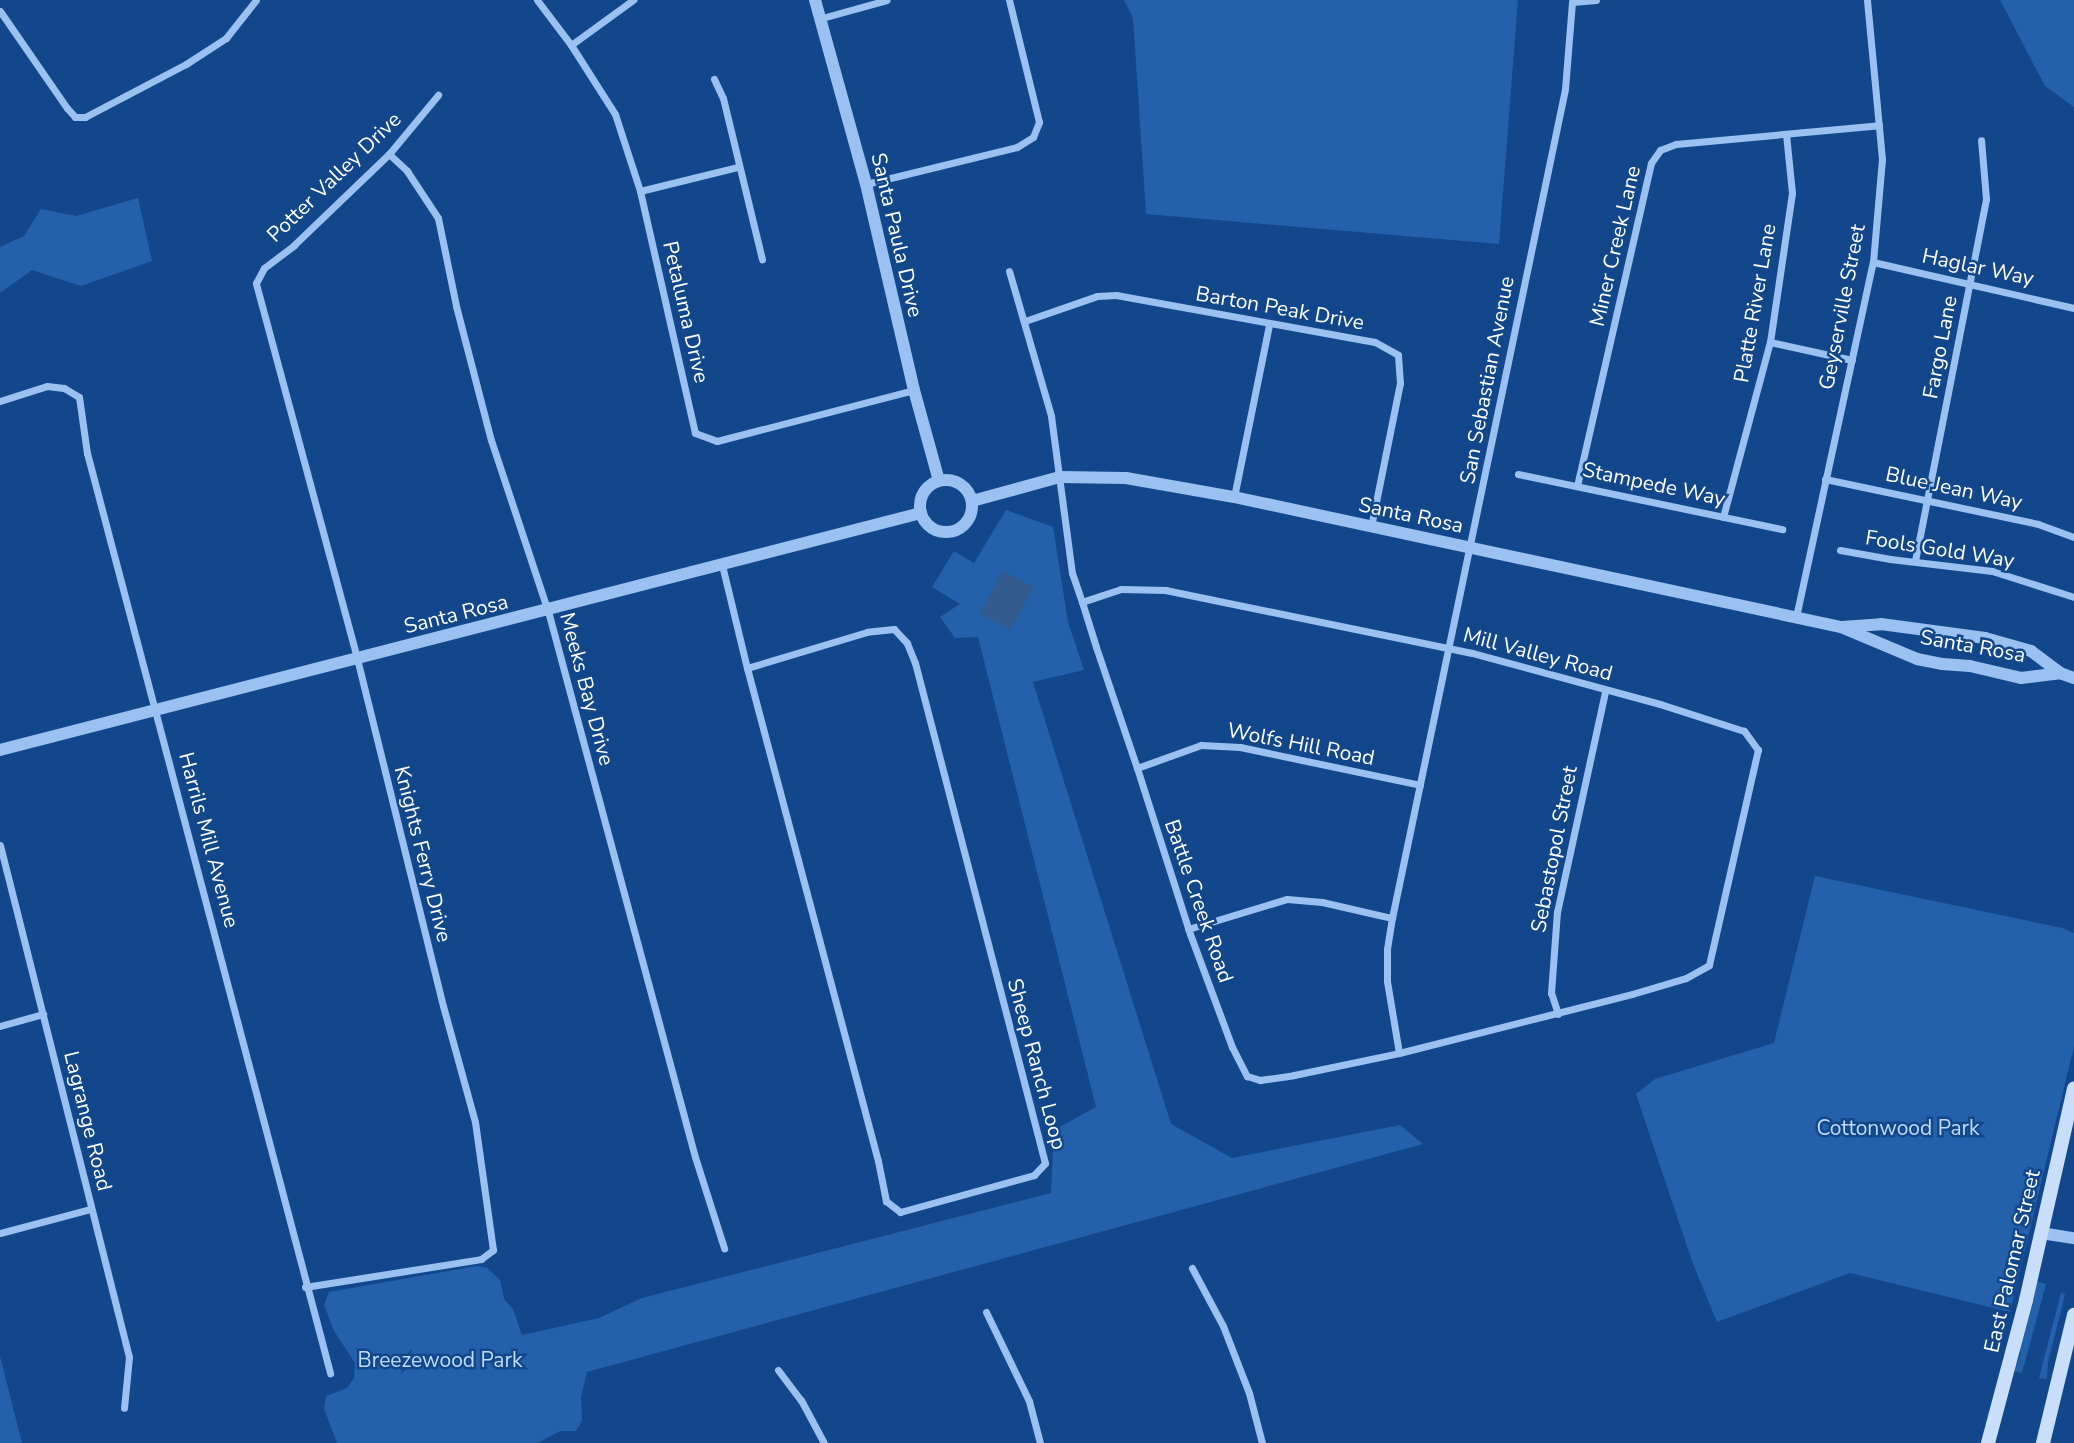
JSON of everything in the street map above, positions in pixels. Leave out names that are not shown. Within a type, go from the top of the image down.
[{"type":"main road","name":"East Palomar Street","points":[[1988,1443],[2074,1088]]},
{"type":"main road","points":[[2043,1443],[2074,1315]]},
{"type":"street","points":[[0,11],[67,108],[75,117],[85,117],[186,64],[226,38],[256,0]]},
{"type":"street","name":"Petaluma Drive","points":[[537,0],[571,45],[615,114],[640,191],[695,433],[717,441],[914,390]]},
{"type":"street","points":[[571,45],[633,0]]},
{"type":"street","name":"Santa Paula Drive","points":[[815,0],[866,184],[914,390],[939,481]]},
{"type":"street","points":[[822,18],[887,0]]},
{"type":"street","points":[[866,184],[1017,147],[1033,137],[1039,122],[1009,0]]},
{"type":"street","name":"San Sebastian Avenue","points":[[1399,1054],[1387,981],[1387,950],[1392,918],[1565,89],[1572,2],[1596,0]]},
{"type":"street","name":"Geyserville Street","points":[[1796,617],[1873,261],[1882,159],[1867,0]]},
{"type":"street","points":[[714,79],[723,98],[762,259]]},
{"type":"street","name":"Potter Valley Drive","points":[[256,283],[264,268],[295,245],[389,153],[438,95]]},
{"type":"street","name":"Miner Creek Lane","points":[[1577,486],[1651,163],[1660,150],[1676,144],[1879,125]]},
{"type":"street","name":"Platte River Lane","points":[[1724,517],[1770,342],[1792,192],[1786,134]]},
{"type":"street","name":"Fargo Lane","points":[[1915,561],[1986,199],[1981,140]]},
{"type":"street","name":"Meeks Bay Drive","points":[[389,153],[407,171],[438,218],[456,306],[491,440],[548,611],[697,1167],[724,1248]]},
{"type":"street","points":[[640,191],[738,167]]},
{"type":"street","name":"Haglar Way","points":[[1873,261],[2074,308]]},
{"type":"street","name":"Battle Creek Road","points":[[1010,271],[1051,416],[1066,540],[1082,602],[1188,929],[1232,1047],[1247,1076],[1259,1080],[1294,1075],[1399,1054],[1686,978],[1709,965]]},
{"type":"street","name":"Knights Ferry Drive","points":[[256,283],[357,657],[443,1006],[475,1122],[494,1250],[481,1259],[305,1287]]},
{"type":"street","name":"Barton Peak Drive","points":[[1025,321],[1097,296],[1116,295],[1269,325],[1375,342],[1398,355],[1400,383],[1370,527]]},
{"type":"street","points":[[1234,496],[1269,325]]},
{"type":"street","points":[[1770,342],[1852,360]]},
{"type":"street","name":"Harrils Mill Avenue","points":[[0,401],[47,386],[64,388],[79,397],[87,453],[157,710],[305,1287],[330,1373]]},
{"type":"street","name":"Stampede Way","points":[[1518,474],[1782,529]]},
{"type":"street","name":"Santa Rosa","points":[[972,501],[1060,477],[1126,478],[1234,496],[1841,627],[1917,659],[1970,666],[2021,678],[2060,673]]},
{"type":"street","name":"Blue Jean Way","points":[[1825,479],[2038,524],[2074,537]]},
{"type":"street","points":[[939,481],[957,482],[969,493],[972,501],[966,524],[952,532],[936,531],[921,513],[920,505],[926,489],[939,481]]},
{"type":"street","name":"Santa Rosa","points":[[0,751],[921,513]]},
{"type":"street","name":"Fools Gold Way","points":[[1840,550],[1992,571],[2074,597]]},
{"type":"street","name":"Sheep Ranch Loop","points":[[722,565],[747,668],[886,1201],[900,1212],[1034,1175],[1045,1163],[915,663],[907,643],[894,629],[867,632],[747,668]]},
{"type":"street","name":"Mill Valley Road","points":[[1082,602],[1121,589],[1167,590],[1447,648],[1660,704],[1744,731],[1758,750],[1709,965]]},
{"type":"street","name":"Santa Rosa","points":[[1841,627],[1881,624],[1985,638],[2031,651],[2060,673],[2074,678]]},
{"type":"street","name":"Sebastopol Street","points":[[1558,1014],[1551,993],[1557,912],[1605,691]]},
{"type":"street","name":"Wolfs Hill Road","points":[[1136,768],[1201,745],[1240,747],[1420,785]]},
{"type":"street","name":"Lagrange Road","points":[[0,845],[129,1357],[124,1408]]},
{"type":"street","points":[[1188,929],[1287,899],[1322,902],[1392,918]]},
{"type":"street","points":[[0,1026],[44,1014]]},
{"type":"street","points":[[0,1233],[91,1209]]},
{"type":"street","points":[[2041,1233],[2074,1238]]},
{"type":"street","points":[[1192,1268],[1223,1326],[1249,1393],[1262,1443]]},
{"type":"street","points":[[985,1312],[1029,1401],[1040,1443]]},
{"type":"street","points":[[778,1370],[801,1401],[824,1443]]},
{"type":"green space","points":[[1124,0],[1518,0],[1499,244],[1146,214],[1133,18]]},
{"type":"green space","points":[[2000,0],[2074,0],[2074,107],[2045,86]]},
{"type":"green space","points":[[138,198],[152,261],[81,286],[32,270],[0,293],[0,247],[24,236],[41,209],[76,216]]},
{"type":"green space","name":"Breezewood Park","points":[[1006,510],[1053,527],[1068,622],[1084,670],[1033,682],[1171,1124],[1232,1158],[1400,1125],[1423,1144],[587,1372],[581,1397],[582,1421],[576,1431],[560,1431],[537,1443],[337,1443],[324,1409],[326,1396],[347,1388],[354,1378],[355,1363],[334,1331],[324,1305],[329,1292],[477,1266],[487,1268],[500,1280],[504,1299],[513,1309],[522,1335],[599,1318],[642,1298],[1051,1193],[1054,1130],[1096,1107],[978,637],[955,638],[940,617],[960,604],[932,587],[954,551],[974,563]]},
{"type":"green space","name":"Cottonwood Park","points":[[1815,876],[2062,928],[2074,933],[2074,1046],[2010,1312],[1850,1273],[1717,1322],[1693,1264],[1636,1094],[1655,1079],[1774,1043]]},
{"type":"green space","points":[[2036,1281],[2046,1284],[2022,1373],[2014,1371],[2021,1353],[2016,1351]]},
{"type":"green space","points":[[2061,1293],[2065,1294],[2048,1362],[2047,1379],[2039,1378]]},
{"type":"green space","points":[[0,1356],[22,1443],[0,1443]]},
{"type":"shaded area","points":[[1003,571],[1033,587],[1010,629],[980,613]]}]
